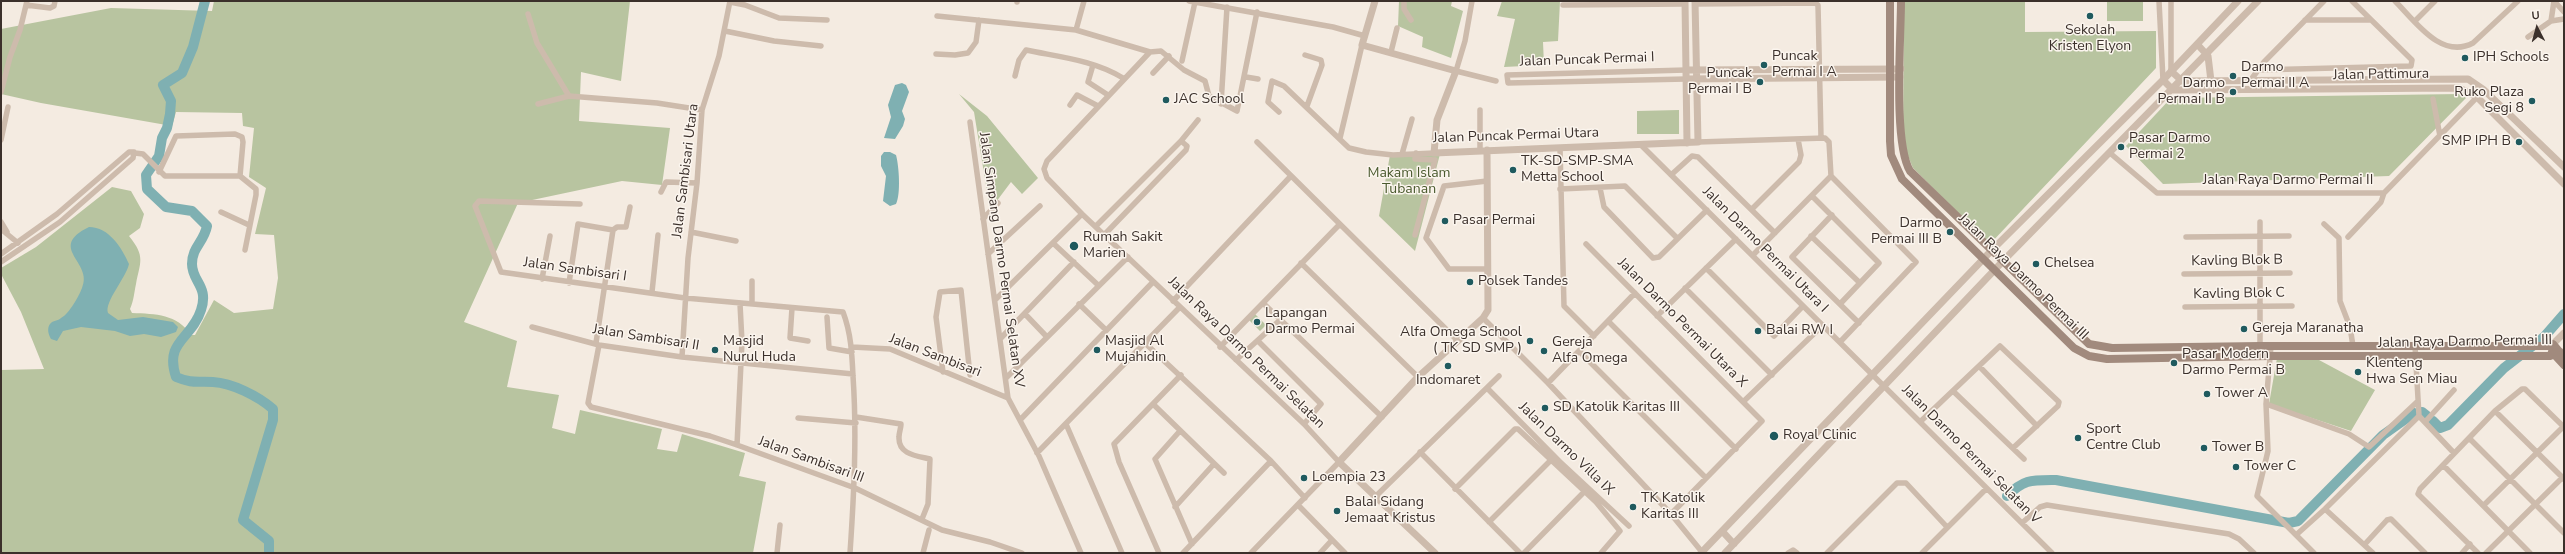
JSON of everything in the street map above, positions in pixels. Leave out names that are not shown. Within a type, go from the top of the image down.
[{"type":"main road","name":"Jalan Raya Darmo Permai III","points":[[1890,1],[1890,141],[1895,167],[1902,179],[2074,348],[2089,356],[2107,359],[2212,356],[2528,356],[2561,353]]},
{"type":"main road","name":"Jalan Raya Darmo Permai III","points":[[1901,1],[1901,139],[1904,162],[1910,172],[2004,260],[2089,344],[2112,348],[2212,346],[2550,345]]},
{"type":"main road","points":[[2550,345],[2561,353],[2564,365]]},
{"type":"main road","points":[[2212,346],[2212,356]]},
{"type":"main road","points":[[2328,346],[2328,356]]},
{"type":"street","points":[[1,92],[26,3],[50,8],[54,6],[54,1]]},
{"type":"street","points":[[1076,30],[1084,1]]},
{"type":"street","points":[[1182,61],[1192,1],[1333,27],[1365,36]]},
{"type":"street","points":[[1340,138],[1362,45],[1375,1]]},
{"type":"street","points":[[1404,1],[1404,9],[1411,20]]},
{"type":"street","points":[[1434,153],[1437,120],[1456,70],[1465,41],[1472,1]]},
{"type":"street","points":[[2159,1],[2163,80],[2173,90]]},
{"type":"street","points":[[2171,1],[2172,71],[2182,81]]},
{"type":"street","points":[[1482,318],[1548,383],[1671,514],[1701,552],[1984,258],[2172,71],[2238,1]]},
{"type":"street","points":[[1725,553],[1995,269],[2182,81],[2258,1]]},
{"type":"street","points":[[2250,81],[2266,60],[2324,1]]},
{"type":"street","points":[[2258,70],[2411,66],[2412,60],[2352,1]]},
{"type":"street","points":[[2395,1],[2438,44],[2445,46],[2468,46],[2518,1]]},
{"type":"street","points":[[2415,21],[2435,1]]},
{"type":"street","points":[[2554,1],[2564,12]]},
{"type":"street","points":[[2551,21],[2554,1]]},
{"type":"street","points":[[730,2],[746,5],[779,18],[827,20]]},
{"type":"street","name":"Jalan Sambisari Utara","points":[[682,357],[685,298],[697,183],[702,110],[724,31],[730,2]]},
{"type":"street","points":[[1563,5],[1685,2],[1687,143]]},
{"type":"street","points":[[1821,136],[1820,9],[1815,3],[1695,3],[1698,142],[1798,139],[1821,136],[1829,142],[1831,176],[1916,263],[1841,341]]},
{"type":"street","points":[[1221,104],[1227,7]]},
{"type":"street","points":[[937,16],[1076,30],[1150,52],[1161,51],[1169,56],[1184,70],[1203,79],[1207,83],[1208,94],[1235,112],[1240,103],[1246,77],[1257,12]]},
{"type":"street","points":[[528,14],[537,43],[569,96]]},
{"type":"street","points":[[2528,37],[2551,21],[2564,19]]},
{"type":"street","points":[[936,54],[955,56],[968,53],[976,42],[979,20]]},
{"type":"street","points":[[2305,20],[2371,20]]},
{"type":"street","points":[[1390,52],[1397,28]]},
{"type":"street","points":[[724,31],[774,41],[821,46]]},
{"type":"street","points":[[2207,33],[2218,42]]},
{"type":"street","points":[[2197,44],[2207,54],[2211,81]]},
{"type":"street","points":[[1362,45],[1496,81]]},
{"type":"street","points":[[1015,76],[1025,50],[1108,69],[1123,78]]},
{"type":"street","points":[[1070,105],[1077,95],[1098,106],[1123,78],[1150,52]]},
{"type":"street","points":[[1305,55],[1321,60],[1322,65],[1307,106]]},
{"type":"street","points":[[1153,73],[1169,56]]},
{"type":"street","points":[[2266,60],[2272,70]]},
{"type":"street","points":[[1093,65],[1088,82],[1108,95]]},
{"type":"street","name":"Jalan Puncak Permai I","points":[[1890,73],[1821,78],[1508,82],[1508,75],[1686,70],[1821,69],[1900,73]]},
{"type":"street","points":[[1563,73],[1563,81]]},
{"type":"street","points":[[1246,77],[1258,79]]},
{"type":"street","name":"Jalan Pattimura","points":[[2182,81],[2462,78],[2484,90],[2564,167]]},
{"type":"street","points":[[1279,112],[1268,102],[1272,81],[1284,86],[1340,138]]},
{"type":"street","name":"Jalan Pattimura","points":[[2173,90],[2452,87],[2466,90],[2477,97],[2564,184]]},
{"type":"street","name":"Jalan Raya Darmo Permai II","points":[[2110,153],[2157,193],[2384,193],[2484,90]]},
{"type":"street","points":[[538,104],[569,96],[657,103],[702,110]]},
{"type":"street","points":[[2433,99],[2440,136]]},
{"type":"street","name":"Jalan Raya Darmo Permai Selatan","points":[[1098,106],[1047,161],[1044,169],[1047,178],[1179,308],[1304,424],[1339,462],[1435,553]]},
{"type":"street","points":[[1,140],[8,107]]},
{"type":"street","points":[[1251,553],[1418,378],[1482,318],[1489,307],[1487,182],[1480,110]]},
{"type":"street","points":[[1402,154],[1412,119]]},
{"type":"street","points":[[1096,226],[1181,141],[1198,120]]},
{"type":"street","name":"Jalan Simpang Darmo Permai Selatan XV","points":[[970,122],[988,254],[996,298],[1008,398],[1037,453],[1081,553]]},
{"type":"street","points":[[159,172],[176,136],[235,134],[242,137],[243,142],[240,176]]},
{"type":"street","name":"Jalan Puncak Permai Utara","points":[[1340,138],[1349,148],[1366,152],[1402,154],[1698,142]]},
{"type":"street","points":[[1753,208],[1799,162],[1801,155],[1798,139]]},
{"type":"street","points":[[1105,234],[1187,148],[1181,141]]},
{"type":"street","points":[[1257,142],[1457,340]]},
{"type":"street","name":"Jalan Darmo Permai Utara I","points":[[1640,144],[1873,374]]},
{"type":"street","points":[[1560,148],[1564,306],[1594,336]]},
{"type":"street","points":[[1170,151],[1178,158]]},
{"type":"street","points":[[1,254],[56,214],[129,152],[141,152],[164,176],[240,176],[256,189],[245,250]]},
{"type":"street","points":[[1,262],[60,222],[133,158],[135,153]]},
{"type":"street","points":[[1415,235],[1435,160],[1415,159],[1416,153]]},
{"type":"street","points":[[1671,175],[1692,156],[1698,156],[1753,208],[1775,233]]},
{"type":"street","points":[[2545,164],[2553,156]]},
{"type":"street","points":[[1150,172],[1158,179]]},
{"type":"street","points":[[1173,301],[1290,176]]},
{"type":"street","points":[[1754,255],[1831,176]]},
{"type":"street","points":[[661,192],[666,182],[697,183]]},
{"type":"street","points":[[1487,182],[1453,183],[1444,186],[1426,238],[1448,269],[1488,269]]},
{"type":"street","points":[[1560,189],[1625,186],[1677,238]]},
{"type":"street","points":[[1600,188],[1604,206],[1653,258],[1659,257],[1707,210]]},
{"type":"street","points":[[2348,237],[2382,202],[2384,193]]},
{"type":"street","points":[[1812,196],[1878,261],[1878,265],[1840,304]]},
{"type":"street","name":"Jalan Sambisari I","points":[[580,204],[479,201],[475,203],[501,272],[569,283],[652,292],[685,298],[843,312],[852,350]]},
{"type":"street","points":[[983,219],[998,203]]},
{"type":"street","points":[[988,254],[1040,206]]},
{"type":"street","points":[[569,283],[578,225],[581,223],[613,230],[617,227],[626,226],[630,207]]},
{"type":"street","points":[[221,212],[249,225]]},
{"type":"street","points":[[996,298],[1082,214]]},
{"type":"street","points":[[1832,215],[1793,254],[1793,260],[1859,323]]},
{"type":"street","points":[[1,222],[8,234]]},
{"type":"street","points":[[2260,222],[2260,346]]},
{"type":"street","points":[[1220,346],[1339,224]]},
{"type":"street","points":[[2324,224],[2339,238],[2340,301],[2350,327],[2353,346]]},
{"type":"street","points":[[1,229],[18,243]]},
{"type":"street","points":[[598,344],[604,286],[613,230]]},
{"type":"street","points":[[691,232],[736,242]]},
{"type":"street","points":[[652,292],[658,235]]},
{"type":"street","points":[[542,279],[550,236]]},
{"type":"street","points":[[1811,236],[1860,283]]},
{"type":"street","points":[[2186,237],[2289,236]]},
{"type":"street","points":[[1657,316],[1736,239]]},
{"type":"street","points":[[1053,243],[1098,286]]},
{"type":"street","name":"Jalan Darmo Permai Utara X","points":[[1586,244],[1761,418],[1762,423],[1736,449]]},
{"type":"street","points":[[1006,378],[1128,257]]},
{"type":"street","points":[[1000,339],[1074,262]]},
{"type":"street","points":[[1301,263],[1418,378]]},
{"type":"street","points":[[1706,268],[1774,336],[1803,306]]},
{"type":"street","name":"Kavling Blok B","points":[[2184,274],[2290,273]]},
{"type":"street","points":[[752,281],[752,304]]},
{"type":"street","points":[[1020,420],[1153,282]]},
{"type":"street","points":[[1685,288],[1772,376]]},
{"type":"street","points":[[943,372],[936,317],[940,292],[961,290],[970,375]]},
{"type":"street","points":[[1548,383],[1635,293]]},
{"type":"street","points":[[1263,303],[1382,417]]},
{"type":"street","points":[[737,445],[740,364],[740,304]]},
{"type":"street","points":[[1079,304],[1106,330]]},
{"type":"street","name":"Kavling Blok C","points":[[2186,307],[2292,306]]},
{"type":"street","points":[[792,308],[790,338],[808,341]]},
{"type":"street","points":[[1037,453],[1179,308]]},
{"type":"street","points":[[1025,314],[1047,337]]},
{"type":"street","name":"Jalan Sambisari","points":[[827,317],[829,348],[852,350],[890,349],[1008,398]]},
{"type":"street","points":[[1236,360],[1280,320]]},
{"type":"street","points":[[1608,321],[1736,449],[1671,514]]},
{"type":"street","points":[[1744,401],[1772,376],[1823,325]]},
{"type":"street","name":"Jalan Sambisari II","points":[[532,327],[598,344],[682,357],[740,364],[853,374]]},
{"type":"street","points":[[2550,345],[2564,333]]},
{"type":"street","points":[[1258,341],[1321,404],[1304,424]]},
{"type":"street","points":[[1145,343],[1271,461],[1305,498]]},
{"type":"street","name":"Jalan Sambisari III","points":[[598,344],[588,403],[595,409],[710,436],[737,445],[855,488],[922,519],[942,530],[990,542],[1022,553]]},
{"type":"street","points":[[1921,421],[1979,366],[1997,346],[2002,347],[2059,402],[2058,406],[2013,448]]},
{"type":"street","points":[[2271,346],[2266,404],[2268,452],[2257,490],[2259,498],[2314,553]]},
{"type":"street","points":[[2415,346],[2419,416],[2454,453]]},
{"type":"street","points":[[850,553],[855,488],[856,420],[852,350]]},
{"type":"street","points":[[1579,351],[1706,478]]},
{"type":"street","points":[[1979,366],[2037,426]]},
{"type":"street","name":"Jalan Darmo Permai Selatan V","points":[[1873,374],[1921,421],[1986,489],[2052,553]]},
{"type":"street","points":[[1159,553],[1114,447],[1115,442],[1181,376]]},
{"type":"street","points":[[1376,496],[1499,376]]},
{"type":"street","name":"Jalan Darmo Villa IX","points":[[1488,388],[1559,461],[1629,526]]},
{"type":"street","points":[[2478,553],[2418,494],[2420,489],[2495,412],[2520,390],[2525,389],[2564,427],[2484,506]]},
{"type":"street","points":[[2425,422],[2454,390]]},
{"type":"street","points":[[1953,391],[2024,459]]},
{"type":"street","points":[[2266,404],[2349,434],[2369,448],[2418,401]]},
{"type":"street","points":[[1153,404],[1179,432],[1213,465],[1224,473]]},
{"type":"street","points":[[2486,553],[2563,478],[2538,452],[2495,412]]},
{"type":"street","points":[[2296,535],[2325,509],[2419,416]]},
{"type":"street","points":[[798,418],[856,420],[901,424],[899,442],[907,452],[912,456],[930,459],[928,504],[922,519]]},
{"type":"street","points":[[1066,424],[1122,553]]},
{"type":"street","points":[[1455,489],[1515,429],[1518,429],[1606,514],[1620,533],[1601,553]]},
{"type":"street","points":[[1179,432],[1155,459],[1192,544]]},
{"type":"street","points":[[2469,438],[2511,478],[2564,533]]},
{"type":"street","points":[[1420,452],[1520,553]]},
{"type":"street","points":[[1489,522],[1551,460]]},
{"type":"street","points":[[1183,553],[1271,461]]},
{"type":"street","points":[[1175,507],[1213,465]]},
{"type":"street","points":[[2443,465],[2530,553]]},
{"type":"street","points":[[1827,553],[1897,483],[1906,483],[1947,527]]},
{"type":"street","points":[[1922,553],[1986,489]]},
{"type":"street","points":[[1524,553],[1584,492]]},
{"type":"street","points":[[1298,505],[1345,553]]},
{"type":"street","points":[[2022,523],[2040,507],[2047,505],[2229,534],[2239,539],[2254,553]]},
{"type":"street","points":[[2325,509],[2365,544],[2373,553]]},
{"type":"street","points":[[2365,544],[2387,520],[2391,519],[2425,553]]},
{"type":"street","points":[[777,553],[780,525]]},
{"type":"street","points":[[923,553],[929,530]]},
{"type":"street","points":[[1722,531],[1734,544]]},
{"type":"street","points":[[1320,553],[1332,540]]},
{"type":"street","points":[[2462,553],[2470,544]]},
{"type":"street","points":[[1788,553],[1793,550],[1797,553]]},
{"type":"green space","points":[[214,1],[630,1],[621,81],[581,72],[579,121],[670,128],[662,185],[622,181],[518,203],[464,322],[517,341],[507,387],[559,395],[552,428],[575,434],[580,410],[662,429],[657,449],[677,452],[682,434],[745,453],[739,476],[766,482],[753,553],[1,553],[1,370],[44,369],[21,312],[1,274],[1,268],[36,247],[112,187],[131,191],[144,214],[140,228],[129,236],[138,249],[140,255],[140,265],[130,309],[132,313],[165,316],[179,323],[191,335],[195,335],[214,300],[234,313],[273,309],[278,278],[274,235],[255,234],[266,188],[249,177],[254,128],[243,126],[242,113],[176,112],[172,126],[41,103],[1,94],[1,29],[111,8],[212,11]]},
{"type":"green space","points":[[1399,1],[1452,1],[1451,6],[1463,11],[1451,58],[1422,47],[1423,37],[1398,26]]},
{"type":"green space","points":[[1502,1],[1560,1],[1558,41],[1543,42],[1544,65],[1504,67],[1515,19],[1497,16]]},
{"type":"green space","points":[[1904,1],[2025,1],[2025,32],[2156,31],[2156,68],[1990,244],[1913,168],[1903,144]]},
{"type":"green space","points":[[2107,1],[2143,1],[2143,21],[2107,21]]},
{"type":"green space","points":[[959,94],[987,116],[1038,178],[1022,194],[1011,182],[990,210],[974,112]]},
{"type":"green space","points":[[2461,94],[2466,98],[2389,176],[2163,184],[2126,146],[2171,98]]},
{"type":"green space","points":[[1679,110],[1679,134],[1637,134],[1637,111]]},
{"type":"green space","name":"Makam Islam Tubanan","points":[[1440,154],[1415,251],[1379,216],[1390,155]]},
{"type":"green space","name":"Lapangan Darmo Permai","points":[[1255,314],[1266,325],[1260,331],[1249,320]]},
{"type":"green space","points":[[2289,355],[2319,360],[2375,390],[2351,431],[2269,404],[2277,358]]},
{"type":"water","points":[[902,83],[906,85],[909,92],[902,111],[905,119],[903,126],[895,139],[884,138],[891,117],[888,105],[895,85]]},
{"type":"water","points":[[884,152],[890,152],[896,155],[898,166],[898,199],[896,204],[890,206],[883,201],[886,176],[881,166],[881,156]]},
{"type":"water","points":[[89,227],[96,228],[109,234],[123,251],[129,264],[109,303],[108,313],[118,320],[143,317],[173,322],[178,327],[176,332],[161,337],[144,334],[130,336],[115,331],[81,327],[63,331],[57,341],[51,339],[48,327],[50,324],[60,319],[67,313],[82,288],[84,279],[82,270],[71,249],[71,242],[77,235]]},
{"type":"waterway","points":[[205,1],[193,47],[182,73],[163,85],[171,101],[170,114],[167,128],[162,138],[159,156],[146,175],[147,189],[166,207],[192,211],[207,226],[194,253],[192,264],[193,270],[202,290],[203,302],[197,320],[176,348],[173,365],[176,377],[191,381],[213,382],[228,385],[252,395],[273,409],[273,420],[243,520],[269,541],[269,553]]},
{"type":"waterway","points":[[2433,421],[2440,428],[2448,425],[2504,368],[2544,337],[2564,314]]},
{"type":"waterway","points":[[2422,412],[2427,416]]},
{"type":"waterway","points":[[2007,496],[2023,483],[2040,480],[2056,480],[2289,523],[2298,521],[2383,435],[2414,413]]},
{"type":"place","name":"Sekolah Kristen Elyon","points":[[2090,16]]},
{"type":"place","name":"IPH Schools","points":[[2465,58]]},
{"type":"place","name":"Puncak Permai I A","points":[[1764,65]]},
{"type":"place","name":"Darmo Permai II A","points":[[2233,76]]},
{"type":"place","name":"Puncak Permai I B","points":[[1760,82]]},
{"type":"place","name":"Darmo Permai II B","points":[[2233,92]]},
{"type":"place","name":"JAC School","points":[[1166,100]]},
{"type":"place","name":"Ruko Plaza Segi 8","points":[[2532,101]]},
{"type":"place","name":"SMP IPH B","points":[[2519,142]]},
{"type":"place","name":"Pasar Darmo Permai 2","points":[[2121,147]]},
{"type":"place","name":"TK-SD-SMP-SMA Metta School","points":[[1513,170]]},
{"type":"place","name":"Pasar Permai","points":[[1445,221]]},
{"type":"place","name":"Darmo Permai III B","points":[[1950,232]]},
{"type":"place","name":"Rumah Sakit Marien","points":[[1074,246]]},
{"type":"place","name":"Chelsea","points":[[2036,264]]},
{"type":"place","name":"Polsek Tandes","points":[[1470,282]]},
{"type":"place","name":"Lapangan Darmo Permai","points":[[1257,322]]},
{"type":"place","name":"Gereja Maranatha","points":[[2244,329]]},
{"type":"place","name":"Balai RW I","points":[[1758,331]]},
{"type":"place","name":"Alfa Omega School ( TK SD SMP )","points":[[1530,341]]},
{"type":"place","name":"Masjid Nurul Huda","points":[[715,350]]},
{"type":"place","name":"Masjid Al Mujahidin","points":[[1097,350]]},
{"type":"place","name":"Gereja Alfa Omega","points":[[1544,351]]},
{"type":"place","name":"Pasar Modern Darmo Permai B","points":[[2174,363]]},
{"type":"place","name":"Indomaret","points":[[1448,366]]},
{"type":"place","name":"Klenteng Hwa Sen Miau","points":[[2358,372]]},
{"type":"place","name":"Tower A","points":[[2207,394]]},
{"type":"place","name":"SD Katolik Karitas III","points":[[1545,408]]},
{"type":"place","name":"Royal Clinic","points":[[1774,436]]},
{"type":"place","name":"Sport Centre Club","points":[[2078,438]]},
{"type":"place","name":"Tower B","points":[[2204,448]]},
{"type":"place","name":"Tower C","points":[[2236,467]]},
{"type":"place","name":"Loempia 23","points":[[1304,478]]},
{"type":"place","name":"TK Katolik Karitas III","points":[[1633,507]]},
{"type":"place","name":"Balai Sidang Jemaat Kristus","points":[[1337,511]]}]
